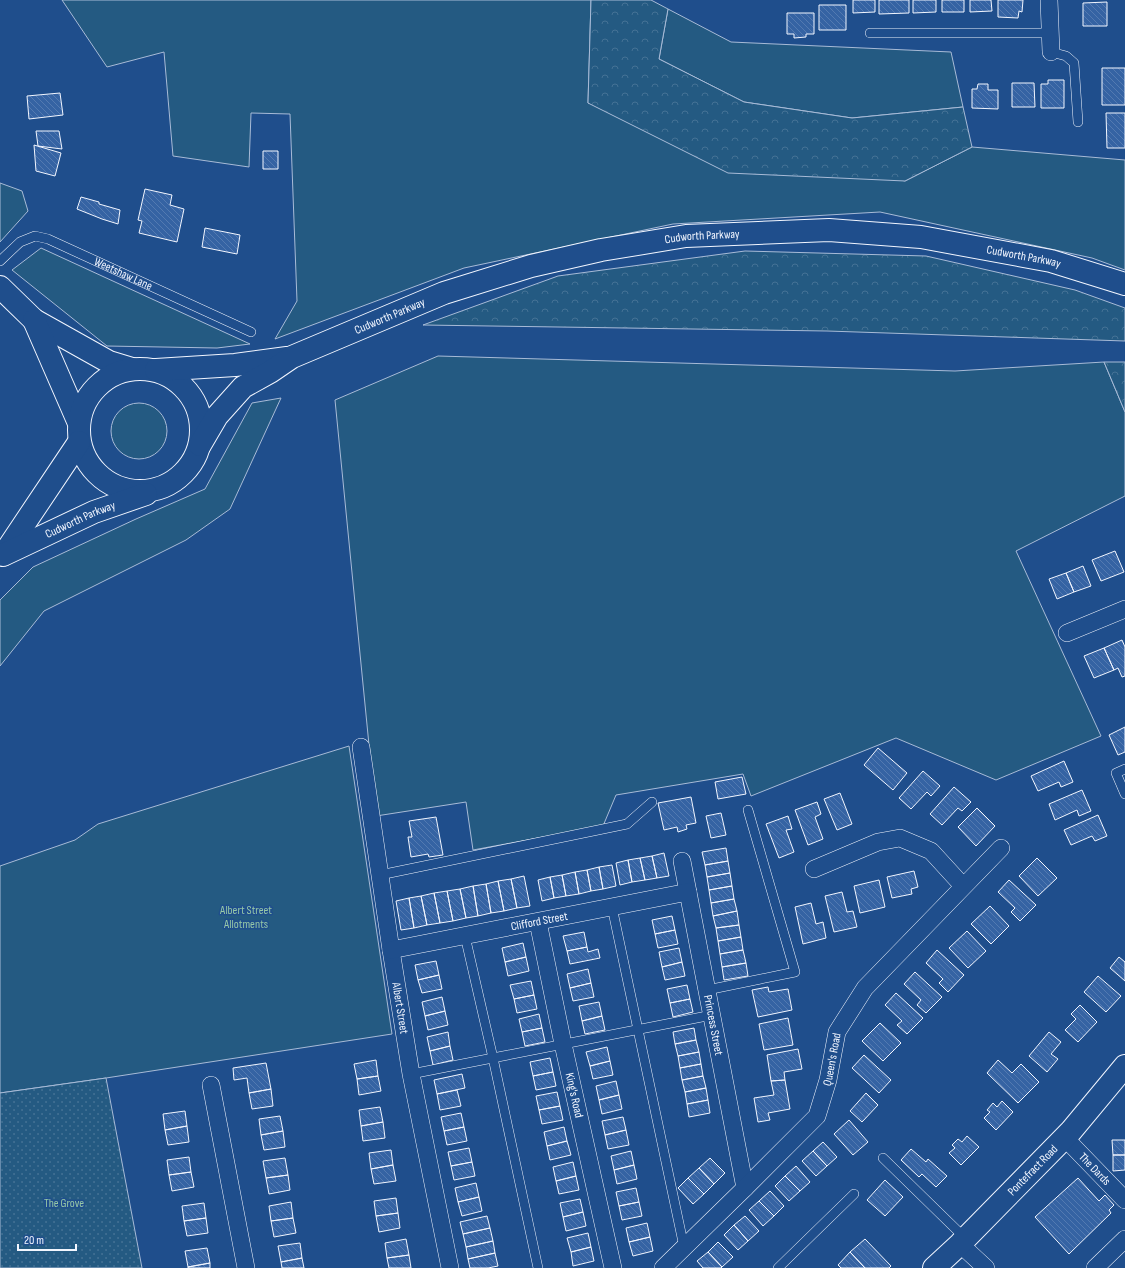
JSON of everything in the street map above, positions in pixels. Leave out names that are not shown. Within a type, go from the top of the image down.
[{"type":"main road","name":"Cudworth Parkway","points":[[2,556],[94,512],[159,489],[178,479],[192,464],[200,445],[217,416],[243,387],[270,372],[292,357],[444,293],[531,266],[602,250],[686,236],[829,230],[921,237],[1051,261],[1125,284]]},
{"type":"main road","points":[[0,288],[34,320],[109,362],[132,369]]},
{"type":"main road","points":[[34,320],[79,432]]},
{"type":"main road","name":"Cudworth Parkway","points":[[2,556],[79,432],[84,402],[96,386],[112,375],[132,369],[154,370],[235,365],[292,357]]},
{"type":"main road","name":"Cudworth Parkway","points":[[154,370],[172,378],[187,390],[194,401],[202,426],[200,445]]},
{"type":"main road","name":"Cudworth Parkway","points":[[79,432],[86,462],[100,478],[118,488],[139,492],[159,489]]},
{"type":"main road","name":"Pontefract Road","points":[[934,1268],[963,1241],[1065,1138],[1125,1066]]},
{"type":"street","points":[[1049,0],[1051,52]]},
{"type":"street","points":[[1067,633],[1125,608]]},
{"type":"street","name":"Albert Street","points":[[361,747],[411,1074],[450,1268]]},
{"type":"street","points":[[814,869],[878,842],[900,838],[931,851],[963,886]]},
{"type":"street","name":"Queen's Road","points":[[663,1268],[817,1116],[828,1080],[837,1032],[865,988],[1001,848]]},
{"type":"street","name":"Princess Street","points":[[682,861],[745,1188]]},
{"type":"street","name":"Clifford Street","points":[[391,950],[688,892]]},
{"type":"street","name":"King's Road","points":[[538,922],[613,1268]]},
{"type":"street","points":[[210,1085],[246,1268]]},
{"type":"street","name":"The Dards","points":[[1065,1138],[1125,1200]]},
{"type":"street","points":[[1095,1268],[1125,1239]]},
{"type":"street","points":[[963,1241],[986,1268]]},
{"type":"lane","points":[[870,33],[1050,34]]},
{"type":"lane","points":[[1051,52],[1066,56],[1074,63],[1078,122]]},
{"type":"lane","name":"Weetshaw Lane","points":[[0,261],[20,242],[35,236],[48,239],[251,332]]},
{"type":"lane","points":[[1125,769],[1116,773],[1125,794]]},
{"type":"lane","points":[[380,875],[627,824],[652,802]]},
{"type":"lane","points":[[707,990],[796,972],[748,810]]},
{"type":"lane","points":[[612,907],[684,1247]]},
{"type":"lane","points":[[465,936],[538,1268]]},
{"type":"lane","points":[[411,1074],[712,1015]]},
{"type":"lane","points":[[883,1158],[963,1241]]},
{"type":"lane","points":[[778,1268],[854,1194]]},
{"type":"green space","points":[[62,0],[591,0],[588,103],[905,181],[972,147],[1125,160],[1125,270],[1092,258],[880,212],[673,224],[464,268],[275,339],[297,301],[290,114],[251,113],[249,167],[173,156],[164,52],[107,67]]},
{"type":"green space","points":[[591,0],[651,0],[668,9],[659,59],[744,102],[852,118],[963,107],[972,147],[905,181],[728,173],[588,103]]},
{"type":"green space","points":[[668,9],[731,42],[951,52],[963,107],[852,118],[744,102],[659,59]]},
{"type":"green space","points":[[0,183],[22,191],[28,211],[0,242]]},
{"type":"green space","points":[[41,248],[250,344],[217,348],[107,346],[12,270]]},
{"type":"green space","points":[[745,251],[926,256],[1075,290],[1125,308],[1125,341],[827,331],[423,325],[558,276]]},
{"type":"green space","points":[[438,356],[955,371],[1104,362],[1125,412],[1125,496],[1016,551],[1101,736],[996,780],[896,738],[751,796],[743,774],[616,795],[603,826],[473,850],[466,802],[376,816],[335,400]]},
{"type":"green space","points":[[1104,362],[1125,362],[1125,412]]},
{"type":"green space","points":[[281,398],[230,509],[186,540],[44,611],[0,666],[0,600],[33,567],[205,489],[252,403]]},
{"type":"green space","points":[[139,403],[150,405],[159,411],[165,420],[167,431],[165,442],[159,451],[150,457],[139,459],[128,457],[119,451],[113,442],[111,431],[113,420],[119,411],[128,405]]},
{"type":"green space","name":"Albert Street Allotments","points":[[349,746],[392,1034],[0,1093],[0,866],[75,840],[98,824]]},
{"type":"green space","name":"The Grove","points":[[106,1078],[142,1268],[0,1268],[0,1093]]},
{"type":"building","points":[[853,0],[875,0],[875,12],[853,13]]},
{"type":"building","points":[[879,0],[909,0],[909,13],[879,14]]},
{"type":"building","points":[[913,0],[936,0],[936,12],[913,13]]},
{"type":"building","points":[[942,0],[964,0],[964,12],[942,12]]},
{"type":"building","points":[[970,0],[991,0],[992,11],[970,12]]},
{"type":"building","points":[[998,0],[1023,0],[1022,12],[1019,11],[1018,18],[998,17]]},
{"type":"building","points":[[1107,2],[1107,26],[1083,26],[1083,3]]},
{"type":"building","points":[[819,5],[846,5],[846,30],[819,30]]},
{"type":"building","points":[[787,13],[814,13],[814,34],[806,34],[806,37],[794,38],[794,34],[787,34]]},
{"type":"building","points":[[1102,68],[1125,68],[1125,105],[1102,105]]},
{"type":"building","points":[[1048,80],[1064,80],[1064,108],[1041,108],[1041,84],[1048,84]]},
{"type":"building","points":[[1012,83],[1034,83],[1035,107],[1012,107]]},
{"type":"building","points":[[978,84],[988,84],[988,90],[998,90],[998,109],[972,108],[972,89],[977,89]]},
{"type":"building","points":[[60,93],[63,115],[29,119],[27,96]]},
{"type":"building","points":[[1106,113],[1125,113],[1125,148],[1107,148]]},
{"type":"building","points":[[36,131],[59,131],[62,149],[38,146]]},
{"type":"building","points":[[34,145],[61,153],[55,176],[36,171]]},
{"type":"building","points":[[263,151],[278,151],[278,169],[263,169]]},
{"type":"building","points":[[145,189],[172,195],[170,205],[184,209],[177,242],[139,233],[142,221],[138,220]]},
{"type":"building","points":[[81,197],[120,210],[118,224],[77,209]]},
{"type":"building","points":[[205,228],[240,235],[237,254],[202,247]]},
{"type":"building","points":[[1115,551],[1124,572],[1101,581],[1092,560]]},
{"type":"building","points":[[1083,566],[1091,586],[1074,592],[1066,573]]},
{"type":"building","points":[[1066,573],[1074,592],[1057,599],[1049,579]]},
{"type":"building","points":[[1122,640],[1125,647],[1125,676],[1122,677],[1118,668],[1114,670],[1104,648]]},
{"type":"building","points":[[1104,648],[1114,670],[1094,678],[1084,656]]},
{"type":"building","points":[[1125,727],[1125,752],[1118,755],[1109,735]]},
{"type":"building","points":[[878,748],[907,773],[893,790],[864,765]]},
{"type":"building","points":[[1064,761],[1073,782],[1061,787],[1059,782],[1038,791],[1031,776]]},
{"type":"building","points":[[923,771],[940,786],[931,796],[927,792],[911,809],[899,798]]},
{"type":"building","points":[[742,777],[746,794],[718,799],[715,782]]},
{"type":"building","points":[[954,787],[971,802],[962,811],[958,808],[942,825],[930,814]]},
{"type":"building","points":[[1082,790],[1091,811],[1079,816],[1077,810],[1055,820],[1049,804]]},
{"type":"building","points":[[840,793],[852,824],[837,830],[824,799]]},
{"type":"building","points":[[691,797],[696,823],[686,825],[687,829],[678,832],[677,827],[664,830],[658,803]]},
{"type":"building","points":[[817,802],[821,814],[815,817],[823,839],[808,845],[795,810]]},
{"type":"building","points":[[977,808],[995,826],[976,846],[958,827]]},
{"type":"building","points":[[721,813],[726,835],[711,838],[706,816]]},
{"type":"building","points":[[1098,815],[1107,836],[1095,841],[1092,836],[1071,845],[1064,830]]},
{"type":"building","points":[[788,816],[792,829],[786,830],[794,852],[779,858],[766,824]]},
{"type":"building","points":[[436,817],[443,855],[429,857],[428,854],[411,857],[408,837],[412,837],[409,821]]},
{"type":"building","points":[[726,848],[728,861],[705,865],[702,852]]},
{"type":"building","points":[[664,853],[669,876],[657,878],[652,856]]},
{"type":"building","points":[[652,856],[657,878],[645,880],[640,858]]},
{"type":"building","points":[[640,858],[645,880],[632,882],[628,860]]},
{"type":"building","points":[[1037,858],[1057,878],[1038,896],[1019,876]]},
{"type":"building","points":[[628,860],[632,882],[620,885],[616,863]]},
{"type":"building","points":[[728,861],[730,873],[707,877],[705,865]]},
{"type":"building","points":[[612,865],[616,886],[603,889],[599,867]]},
{"type":"building","points":[[599,867],[603,889],[591,891],[587,870]]},
{"type":"building","points":[[587,870],[591,891],[579,894],[575,872]]},
{"type":"building","points":[[914,871],[918,887],[911,889],[912,894],[892,898],[887,877]]},
{"type":"building","points":[[575,872],[579,894],[566,896],[562,875]]},
{"type":"building","points":[[730,873],[732,886],[709,890],[707,877]]},
{"type":"building","points":[[562,875],[566,896],[554,898],[550,877]]},
{"type":"building","points":[[524,876],[530,906],[517,908],[511,879]]},
{"type":"building","points":[[550,877],[554,898],[542,901],[538,880]]},
{"type":"building","points":[[511,879],[517,908],[504,911],[498,881]]},
{"type":"building","points":[[879,880],[885,907],[860,913],[854,886]]},
{"type":"building","points":[[1009,880],[1036,905],[1020,921],[1011,912],[1015,908],[998,892]]},
{"type":"building","points":[[498,881],[504,911],[491,913],[486,884]]},
{"type":"building","points":[[486,884],[491,913],[478,916],[473,886]]},
{"type":"building","points":[[473,886],[478,916],[466,918],[460,889]]},
{"type":"building","points":[[732,886],[734,899],[711,903],[709,890]]},
{"type":"building","points":[[460,889],[466,918],[453,921],[447,891]]},
{"type":"building","points":[[447,891],[453,921],[440,923],[434,893]]},
{"type":"building","points":[[842,892],[847,912],[853,911],[857,927],[834,932],[825,896]]},
{"type":"building","points":[[434,893],[440,923],[427,925],[421,896]]},
{"type":"building","points":[[421,896],[427,925],[414,928],[409,898]]},
{"type":"building","points":[[409,898],[414,928],[401,930],[396,901]]},
{"type":"building","points":[[734,899],[737,911],[713,916],[711,903]]},
{"type":"building","points":[[811,903],[816,924],[823,922],[826,938],[803,944],[795,907]]},
{"type":"building","points":[[990,906],[1009,926],[991,944],[971,924]]},
{"type":"building","points":[[737,911],[739,925],[716,928],[713,916]]},
{"type":"building","points":[[672,916],[675,930],[655,934],[652,920]]},
{"type":"building","points":[[739,925],[741,937],[718,941],[716,928]]},
{"type":"building","points":[[675,930],[678,944],[658,948],[655,934]]},
{"type":"building","points":[[967,931],[986,951],[968,968],[949,948]]},
{"type":"building","points":[[584,932],[587,947],[567,951],[563,936]]},
{"type":"building","points":[[741,937],[743,950],[720,954],[718,941]]},
{"type":"building","points":[[523,943],[526,957],[505,962],[502,948]]},
{"type":"building","points":[[587,947],[588,952],[598,949],[600,958],[570,964],[567,951]]},
{"type":"building","points":[[679,948],[682,962],[662,967],[659,952]]},
{"type":"building","points":[[743,950],[746,963],[722,967],[720,954]]},
{"type":"building","points":[[937,950],[964,975],[948,992],[939,983],[943,979],[926,963]]},
{"type":"building","points":[[526,957],[529,971],[508,976],[505,962]]},
{"type":"building","points":[[1119,957],[1125,962],[1125,981],[1110,968]]},
{"type":"building","points":[[436,961],[439,975],[418,980],[415,965]]},
{"type":"building","points":[[682,962],[685,976],[665,980],[662,967]]},
{"type":"building","points":[[746,963],[748,976],[724,980],[722,967]]},
{"type":"building","points":[[588,969],[591,983],[570,988],[567,974]]},
{"type":"building","points":[[915,972],[942,997],[926,1013],[917,1005],[921,1000],[904,984]]},
{"type":"building","points":[[439,975],[442,989],[422,993],[418,980]]},
{"type":"building","points":[[1098,976],[1121,996],[1106,1012],[1084,992]]},
{"type":"building","points":[[531,981],[534,995],[514,999],[510,985]]},
{"type":"building","points":[[591,983],[594,997],[573,1001],[570,988]]},
{"type":"building","points":[[687,985],[690,999],[670,1003],[667,989]]},
{"type":"building","points":[[768,987],[769,992],[788,989],[792,1010],[758,1017],[752,990]]},
{"type":"building","points":[[896,993],[923,1018],[907,1034],[897,1025],[902,1021],[885,1005]]},
{"type":"building","points":[[534,995],[537,1009],[517,1013],[514,999]]},
{"type":"building","points":[[442,997],[445,1011],[425,1016],[422,1002]]},
{"type":"building","points":[[690,999],[693,1012],[673,1017],[670,1003]]},
{"type":"building","points":[[599,1002],[602,1016],[582,1021],[579,1006]]},
{"type":"building","points":[[1080,1005],[1097,1022],[1078,1042],[1065,1030],[1076,1019],[1071,1014]]},
{"type":"building","points":[[445,1011],[448,1025],[428,1030],[425,1016]]},
{"type":"building","points":[[539,1014],[542,1028],[522,1032],[519,1019]]},
{"type":"building","points":[[602,1016],[605,1030],[585,1034],[582,1021]]},
{"type":"building","points":[[788,1018],[793,1045],[764,1050],[759,1024]]},
{"type":"building","points":[[880,1023],[901,1043],[883,1061],[862,1041]]},
{"type":"building","points":[[542,1028],[545,1042],[525,1046],[522,1032]]},
{"type":"building","points":[[694,1028],[696,1040],[675,1044],[673,1032]]},
{"type":"building","points":[[448,1032],[450,1046],[430,1051],[427,1037]]},
{"type":"building","points":[[1049,1032],[1061,1042],[1051,1054],[1058,1059],[1047,1072],[1029,1056]]},
{"type":"building","points":[[696,1040],[699,1052],[678,1056],[675,1044]]},
{"type":"building","points":[[450,1046],[453,1060],[433,1065],[430,1051]]},
{"type":"building","points":[[607,1047],[610,1061],[590,1066],[586,1052]]},
{"type":"building","points":[[798,1049],[802,1069],[784,1072],[785,1080],[771,1081],[767,1055]]},
{"type":"building","points":[[699,1052],[701,1064],[680,1068],[678,1056]]},
{"type":"building","points":[[864,1055],[891,1080],[879,1093],[852,1068]]},
{"type":"building","points":[[550,1058],[553,1072],[533,1076],[530,1062]]},
{"type":"building","points":[[376,1060],[378,1076],[357,1079],[354,1064]]},
{"type":"building","points":[[998,1060],[1012,1073],[1021,1064],[1039,1082],[1018,1103],[987,1073]]},
{"type":"building","points":[[610,1061],[613,1075],[593,1079],[590,1066]]},
{"type":"building","points":[[266,1063],[271,1089],[249,1093],[247,1078],[234,1080],[233,1068]]},
{"type":"building","points":[[701,1064],[703,1076],[682,1080],[680,1068]]},
{"type":"building","points":[[553,1072],[556,1086],[536,1090],[533,1076]]},
{"type":"building","points":[[462,1074],[465,1088],[437,1094],[434,1080]]},
{"type":"building","points":[[378,1076],[381,1091],[359,1095],[357,1079]]},
{"type":"building","points":[[703,1076],[706,1088],[685,1092],[682,1080]]},
{"type":"building","points":[[785,1080],[790,1109],[768,1113],[770,1120],[758,1122],[754,1098],[774,1095],[771,1081]]},
{"type":"building","points":[[616,1081],[619,1095],[599,1100],[596,1086]]},
{"type":"building","points":[[706,1088],[708,1100],[687,1104],[685,1092]]},
{"type":"building","points":[[271,1089],[273,1106],[252,1109],[249,1093]]},
{"type":"building","points":[[457,1090],[461,1106],[440,1110],[437,1094]]},
{"type":"building","points":[[557,1092],[560,1106],[539,1110],[536,1096]]},
{"type":"building","points":[[866,1093],[878,1105],[862,1122],[850,1111]]},
{"type":"building","points":[[619,1095],[622,1109],[602,1114],[599,1100]]},
{"type":"building","points":[[708,1100],[710,1113],[689,1117],[687,1104]]},
{"type":"building","points":[[1002,1101],[1013,1112],[996,1130],[984,1118],[990,1112],[987,1110],[993,1103],[997,1107]]},
{"type":"building","points":[[560,1106],[563,1120],[542,1124],[539,1110]]},
{"type":"building","points":[[380,1107],[383,1122],[361,1126],[359,1110]]},
{"type":"building","points":[[185,1111],[187,1126],[165,1130],[163,1114]]},
{"type":"building","points":[[461,1113],[464,1127],[444,1131],[441,1117]]},
{"type":"building","points":[[280,1116],[283,1131],[261,1135],[259,1119]]},
{"type":"building","points":[[623,1117],[626,1130],[605,1135],[602,1121]]},
{"type":"building","points":[[849,1120],[868,1142],[853,1155],[834,1134]]},
{"type":"building","points":[[383,1122],[385,1138],[363,1141],[361,1126]]},
{"type":"building","points":[[187,1126],[189,1142],[168,1145],[165,1130]]},
{"type":"building","points":[[464,1127],[467,1141],[447,1145],[444,1131]]},
{"type":"building","points":[[564,1127],[567,1141],[547,1146],[544,1132]]},
{"type":"building","points":[[626,1130],[629,1145],[608,1149],[605,1135]]},
{"type":"building","points":[[283,1131],[285,1147],[264,1150],[261,1135]]},
{"type":"building","points":[[967,1136],[979,1147],[961,1165],[949,1153],[955,1148],[952,1145],[958,1139],[962,1142]]},
{"type":"building","points":[[1112,1140],[1125,1140],[1125,1155],[1113,1155]]},
{"type":"building","points":[[567,1141],[571,1155],[550,1160],[547,1146]]},
{"type":"building","points":[[823,1142],[837,1157],[827,1166],[813,1151]]},
{"type":"building","points":[[469,1148],[472,1162],[451,1166],[448,1152]]},
{"type":"building","points":[[911,1149],[926,1162],[928,1159],[947,1176],[936,1187],[922,1174],[919,1177],[901,1160]]},
{"type":"building","points":[[391,1150],[393,1165],[371,1169],[369,1153]]},
{"type":"building","points":[[631,1151],[634,1165],[614,1170],[611,1156]]},
{"type":"building","points":[[813,1151],[827,1166],[816,1176],[802,1161]]},
{"type":"building","points":[[1113,1155],[1125,1155],[1125,1170],[1113,1171]]},
{"type":"building","points":[[189,1157],[191,1172],[169,1175],[167,1160]]},
{"type":"building","points":[[285,1158],[288,1175],[266,1178],[263,1161]]},
{"type":"building","points":[[710,1158],[725,1173],[714,1184],[699,1168]]},
{"type":"building","points":[[472,1162],[475,1176],[454,1180],[451,1166]]},
{"type":"building","points":[[573,1162],[576,1176],[556,1181],[553,1167]]},
{"type":"building","points":[[393,1165],[396,1181],[374,1184],[371,1169]]},
{"type":"building","points":[[634,1165],[637,1179],[617,1184],[614,1170]]},
{"type":"building","points":[[796,1166],[810,1182],[800,1191],[785,1176]]},
{"type":"building","points":[[699,1168],[714,1184],[704,1194],[688,1178]]},
{"type":"building","points":[[191,1172],[194,1187],[172,1191],[169,1175]]},
{"type":"building","points":[[288,1175],[290,1190],[269,1194],[266,1178]]},
{"type":"building","points":[[576,1176],[579,1190],[559,1194],[556,1181]]},
{"type":"building","points":[[785,1176],[800,1191],[789,1201],[775,1186]]},
{"type":"building","points":[[688,1178],[704,1194],[693,1204],[678,1188]]},
{"type":"building","points":[[1078,1178],[1099,1201],[1105,1195],[1114,1205],[1109,1210],[1111,1213],[1069,1254],[1035,1217]]},
{"type":"building","points":[[885,1180],[903,1197],[885,1216],[867,1200]]},
{"type":"building","points":[[476,1183],[479,1197],[458,1202],[455,1188]]},
{"type":"building","points":[[636,1188],[639,1202],[619,1206],[616,1192]]},
{"type":"building","points":[[770,1191],[784,1206],[774,1216],[759,1201]]},
{"type":"building","points":[[479,1197],[482,1211],[462,1216],[458,1202]]},
{"type":"building","points":[[396,1198],[398,1213],[376,1216],[374,1201]]},
{"type":"building","points":[[580,1199],[583,1212],[563,1217],[560,1203]]},
{"type":"building","points":[[759,1201],[774,1216],[763,1226],[749,1210]]},
{"type":"building","points":[[291,1202],[293,1218],[271,1221],[269,1206]]},
{"type":"building","points":[[639,1202],[642,1216],[622,1220],[619,1206]]},
{"type":"building","points":[[204,1203],[206,1218],[184,1221],[182,1206]]},
{"type":"building","points":[[583,1212],[586,1226],[566,1231],[563,1217]]},
{"type":"building","points":[[398,1213],[400,1228],[379,1232],[376,1216]]},
{"type":"building","points":[[487,1216],[490,1228],[463,1234],[460,1222]]},
{"type":"building","points":[[745,1216],[759,1231],[748,1241],[734,1225]]},
{"type":"building","points":[[206,1218],[208,1233],[187,1236],[184,1221]]},
{"type":"building","points":[[293,1218],[296,1233],[274,1237],[271,1221]]},
{"type":"building","points":[[647,1223],[650,1237],[629,1242],[626,1228]]},
{"type":"building","points":[[734,1225],[748,1241],[738,1250],[724,1235]]},
{"type":"building","points":[[490,1228],[493,1241],[466,1247],[463,1234]]},
{"type":"building","points":[[588,1233],[591,1247],[571,1252],[567,1238]]},
{"type":"building","points":[[650,1237],[653,1251],[633,1256],[629,1242]]},
{"type":"building","points":[[406,1239],[409,1255],[387,1258],[385,1243]]},
{"type":"building","points":[[865,1239],[891,1266],[889,1268],[865,1268],[850,1252]]},
{"type":"building","points":[[493,1241],[495,1253],[468,1259],[466,1247]]},
{"type":"building","points":[[718,1242],[733,1257],[722,1267],[708,1252]]},
{"type":"building","points":[[300,1243],[302,1258],[281,1262],[278,1246]]},
{"type":"building","points":[[591,1247],[594,1261],[573,1266],[571,1252]]},
{"type":"building","points":[[207,1248],[210,1263],[188,1267],[185,1251]]},
{"type":"building","points":[[708,1252],[722,1267],[721,1268],[703,1268],[697,1261]]},
{"type":"building","points":[[850,1252],[865,1268],[841,1268],[838,1265]]},
{"type":"building","points":[[495,1253],[498,1266],[488,1268],[470,1268],[468,1259]]},
{"type":"building","points":[[409,1255],[411,1268],[389,1268],[387,1258]]},
{"type":"building","points":[[302,1258],[304,1268],[282,1268],[281,1262]]},
{"type":"building","points":[[210,1263],[210,1268],[188,1268],[188,1267]]}]
